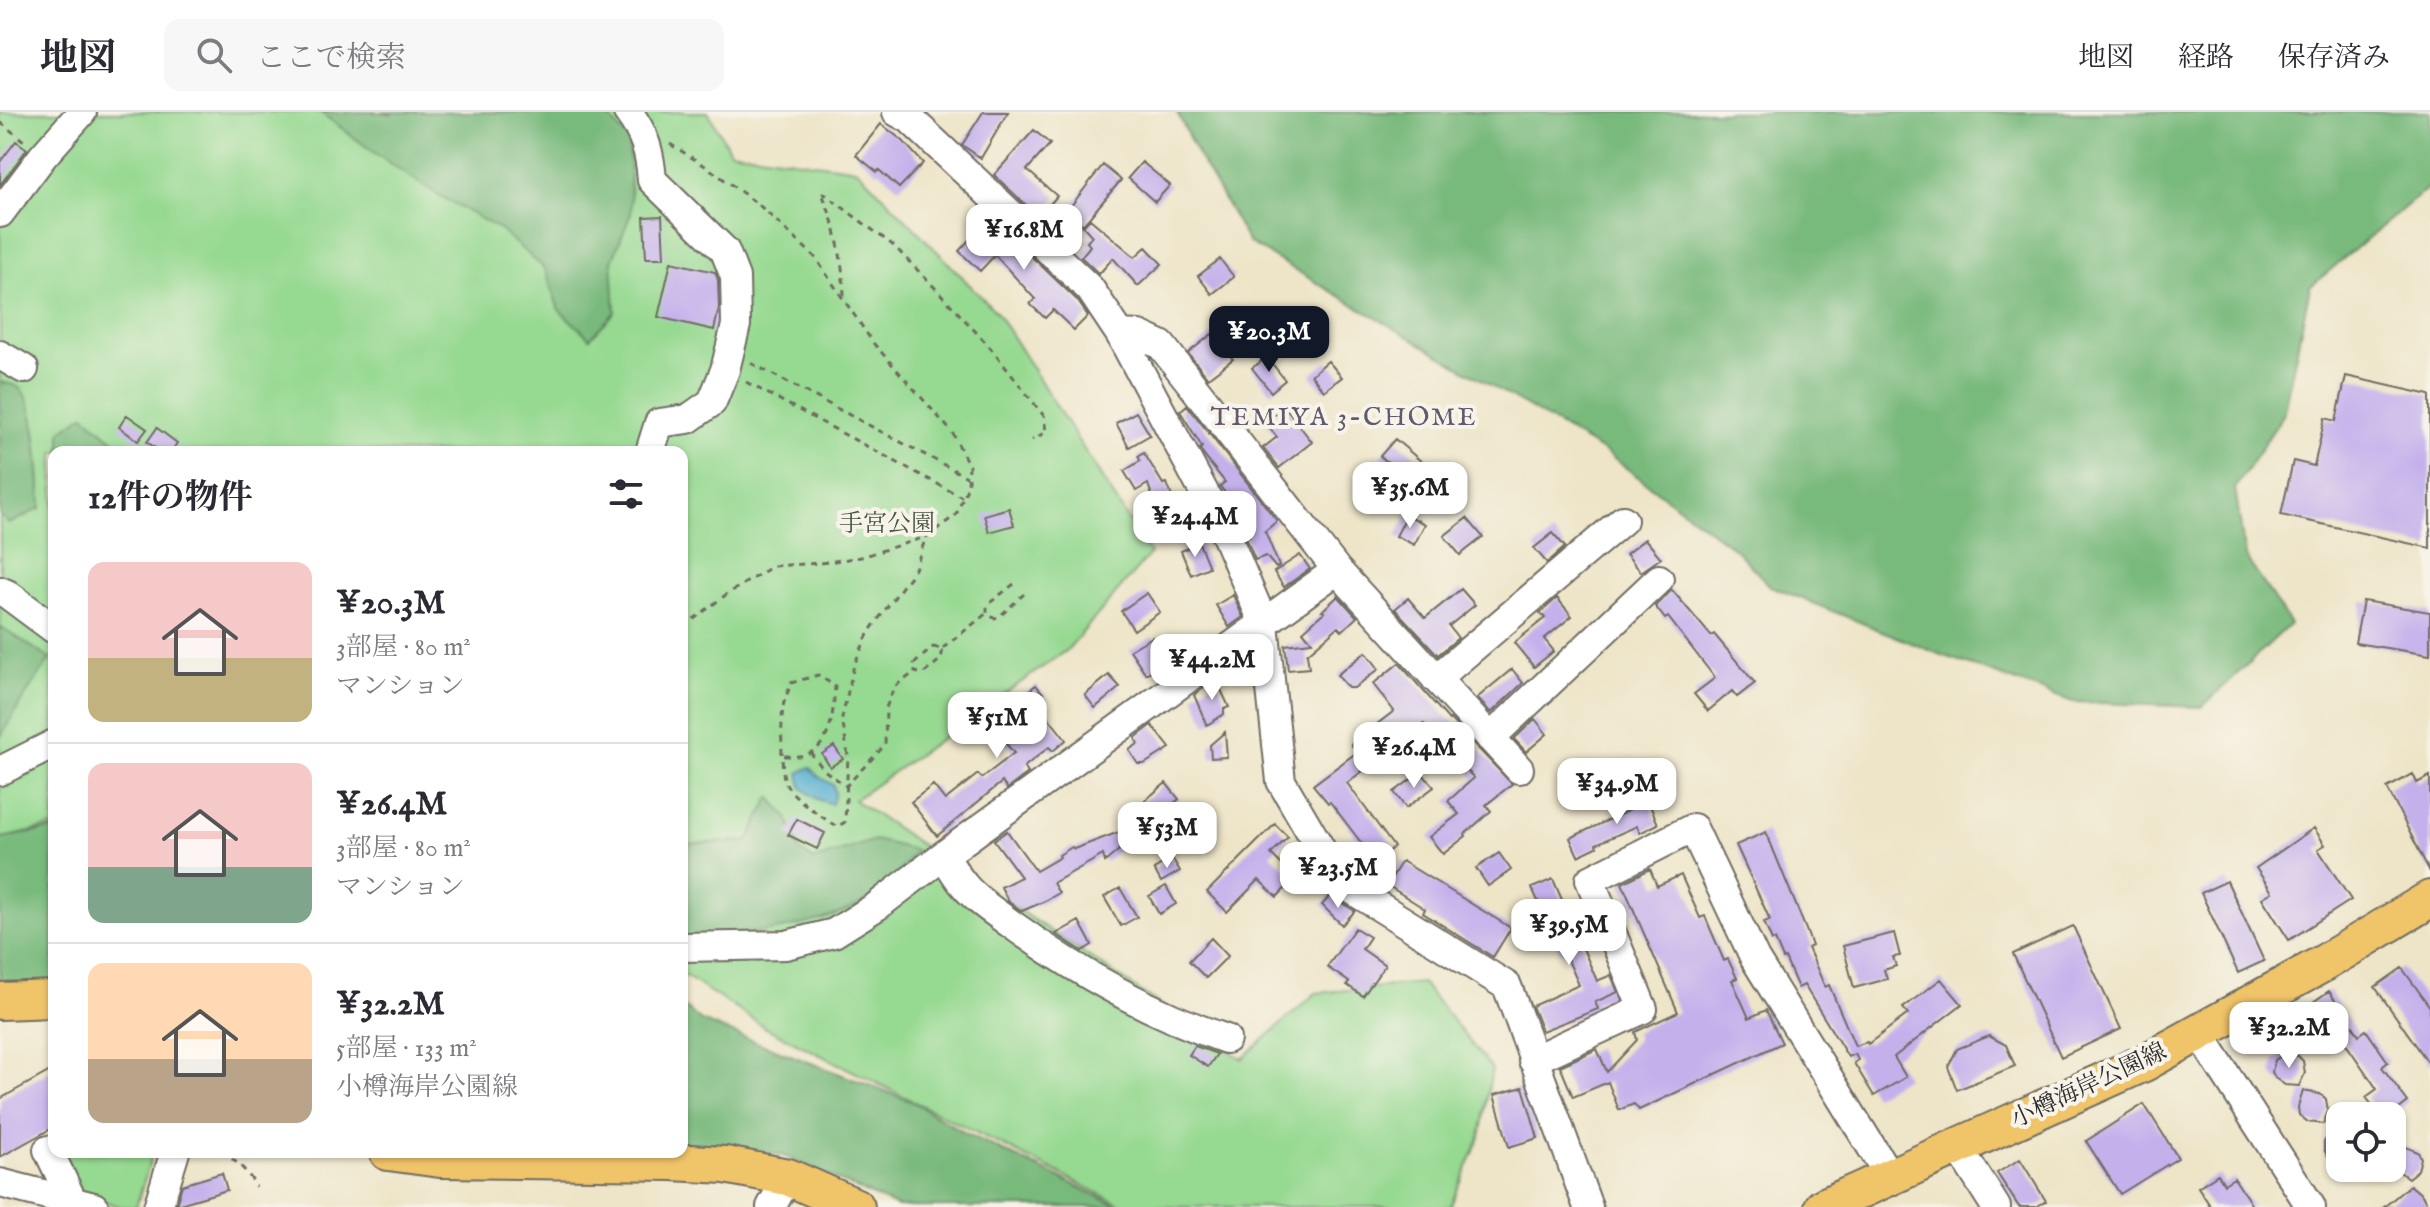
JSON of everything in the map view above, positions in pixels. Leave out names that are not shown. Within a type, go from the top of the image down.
[{"type":"main road","name":"小樽海岸公園線","points":[[1823,1207],[2144,1063],[2430,899]]},
{"type":"main road","points":[[0,1001],[48,998]]},
{"type":"main road","points":[[433,1158],[725,1165],[780,1192],[856,1207]]},
{"type":"street","points":[[0,213],[43,156],[82,112]]},
{"type":"street","points":[[897,112],[910,119],[1090,289],[1120,334],[1223,528],[1264,624],[1281,781],[1302,821],[1340,882],[1507,986],[1588,1207]]},
{"type":"street","points":[[629,113],[650,153],[652,180],[725,251],[735,277],[736,325],[728,361],[712,402],[688,419],[659,423],[652,446]]},
{"type":"street","points":[[1120,334],[1139,335],[1161,345],[1337,570],[1519,769]]},
{"type":"street","points":[[1436,679],[1623,520]]},
{"type":"street","points":[[688,947],[786,945],[834,933],[877,906],[1337,570]]},
{"type":"street","points":[[1490,738],[1659,579]]},
{"type":"street","points":[[0,591],[47,615]]},
{"type":"street","points":[[0,771],[48,747]]},
{"type":"street","points":[[1533,1060],[1643,1009],[1590,880],[1693,828],[1755,959],[1890,1177]]},
{"type":"street","points":[[944,855],[962,883],[978,900],[1031,938],[1171,1018],[1226,1039]]},
{"type":"street","points":[[2199,1033],[2311,1207]]},
{"type":"street","points":[[1958,1147],[1996,1207]]},
{"type":"street","points":[[53,1158],[84,1205]]},
{"type":"street","points":[[158,1207],[173,1158]]},
{"type":"street","points":[[0,1183],[84,1205]]},
{"type":"path","points":[[629,113],[759,205],[814,256],[874,344],[952,432],[969,466],[964,497],[956,515],[926,537],[861,557],[773,566],[727,594],[688,623]]},
{"type":"path","points":[[0,122],[43,156]]},
{"type":"path","points":[[844,299],[843,265],[835,224],[822,192],[894,246],[988,345],[1044,416],[1046,432],[1032,440]]},
{"type":"path","points":[[728,361],[968,478]]},
{"type":"path","points":[[728,361],[964,497]]},
{"type":"path","points":[[784,756],[803,756],[817,748],[828,732],[833,716],[835,686],[818,675],[791,683],[783,706],[784,756],[785,783],[809,808],[837,827],[845,822],[848,756],[842,718],[854,665],[869,632],[915,569],[926,537]]},
{"type":"path","points":[[987,613],[987,605],[1014,584]]},
{"type":"path","points":[[987,613],[994,618],[999,617],[1024,594]]},
{"type":"path","points":[[846,786],[885,745],[886,708],[894,687],[915,672],[923,674],[941,659],[943,649],[987,613]]},
{"type":"path","points":[[915,672],[914,664],[933,647],[943,649]]},
{"type":"path","points":[[833,716],[842,718]]},
{"type":"path","points":[[810,752],[824,770],[846,786]]},
{"type":"path","points":[[231,1158],[250,1175],[256,1187]]},
{"type":"green space","name":"手宮公園","points":[[0,112],[708,112],[730,151],[857,169],[998,314],[1150,554],[1068,649],[854,800],[1242,1059],[1316,993],[1422,983],[1492,1069],[1480,1137],[1450,1207],[1126,1207],[766,1028],[688,978],[688,446],[48,446],[48,827],[0,839]]},
{"type":"green space","points":[[320,112],[604,112],[629,140],[631,213],[612,261],[615,312],[590,338],[559,310],[545,269],[499,229],[383,159]]},
{"type":"green space","points":[[1177,112],[2430,112],[2430,186],[2310,287],[2283,415],[2235,488],[2245,556],[2290,624],[2202,707],[2073,702],[1934,652],[1770,586],[1735,549],[1606,453],[1248,242]]},
{"type":"green space","points":[[0,382],[16,386],[25,395],[34,424],[40,481],[41,508],[9,524],[0,515]]},
{"type":"green space","points":[[84,415],[120,446],[61,446],[61,431]]},
{"type":"green space","points":[[0,626],[48,658],[48,662],[0,738]]},
{"type":"green space","points":[[770,797],[788,818],[800,852],[815,860],[875,840],[916,850],[889,884],[870,899],[846,911],[820,920],[762,932],[688,938],[688,844],[748,841]]},
{"type":"green space","points":[[48,830],[48,982],[0,988],[0,838]]},
{"type":"green space","points":[[688,1010],[701,1021],[913,1102],[967,1134],[1121,1207],[898,1207],[782,1155],[688,1147]]},
{"type":"green space","points":[[65,1158],[151,1158],[136,1207],[121,1207],[82,1194]]},
{"type":"water","points":[[810,767],[833,785],[835,793],[832,804],[817,799],[802,788],[799,773]]},
{"type":"building","points":[[983,112],[1008,112],[981,158],[962,145]]},
{"type":"building","points":[[881,124],[903,141],[923,163],[899,188],[856,155]]},
{"type":"building","points":[[1034,130],[1050,144],[1027,170],[1057,196],[1039,217],[994,175]]},
{"type":"building","points":[[16,141],[27,149],[0,185],[0,162]]},
{"type":"building","points":[[1142,162],[1170,185],[1155,202],[1128,178]]},
{"type":"building","points":[[1103,165],[1121,180],[1083,225],[1067,211]]},
{"type":"building","points":[[662,216],[664,258],[646,258],[644,217]]},
{"type":"building","points":[[990,217],[1077,300],[1088,316],[1074,330],[1053,310],[1045,318],[1030,304],[1035,299],[995,255],[980,271],[959,251]]},
{"type":"building","points":[[1090,219],[1135,257],[1146,247],[1162,264],[1138,286],[1113,258],[1099,274],[1081,257],[1090,246],[1087,242],[1092,236],[1083,226]]},
{"type":"building","points":[[1220,259],[1234,277],[1212,294],[1198,276]]},
{"type":"building","points":[[671,262],[715,272],[719,308],[714,330],[658,317]]},
{"type":"building","points":[[1212,334],[1233,359],[1208,378],[1188,353]]},
{"type":"building","points":[[1267,357],[1285,380],[1271,392],[1252,368]]},
{"type":"building","points":[[1328,361],[1342,377],[1324,391],[1311,375]]},
{"type":"building","points":[[2346,376],[2430,395],[2430,548],[2281,515],[2293,461],[2314,466],[2325,418],[2336,421]]},
{"type":"building","points":[[1187,405],[1277,521],[1265,531],[1279,566],[1276,568],[1266,556],[1255,560],[1246,538],[1250,536],[1220,486],[1225,482],[1204,456],[1202,447],[1180,411]]},
{"type":"building","points":[[1285,407],[1312,442],[1279,468],[1263,448],[1277,437],[1265,422]]},
{"type":"building","points":[[1136,412],[1150,435],[1129,447],[1116,423]]},
{"type":"building","points":[[127,415],[147,429],[138,441],[119,427]]},
{"type":"building","points":[[157,428],[177,443],[175,446],[153,446],[147,442]]},
{"type":"building","points":[[1395,439],[1436,474],[1422,493],[1380,456]]},
{"type":"building","points":[[1144,453],[1163,484],[1167,483],[1177,511],[1159,517],[1148,484],[1136,491],[1124,471],[1140,461],[1138,456]]},
{"type":"building","points":[[1009,508],[1014,525],[989,532],[984,515]]},
{"type":"building","points":[[1407,515],[1425,524],[1414,545],[1396,536]]},
{"type":"building","points":[[1467,518],[1483,537],[1460,555],[1444,536]]},
{"type":"building","points":[[1553,533],[1565,547],[1547,563],[1534,548]]},
{"type":"building","points":[[1645,539],[1661,558],[1641,572],[1626,554]]},
{"type":"building","points":[[1199,543],[1209,567],[1191,575],[1181,551]]},
{"type":"building","points":[[1300,555],[1310,569],[1284,587],[1274,572]]},
{"type":"building","points":[[1461,589],[1475,605],[1449,626],[1458,638],[1438,655],[1395,609],[1408,598],[1425,618]]},
{"type":"building","points":[[1672,590],[1755,683],[1737,697],[1732,691],[1708,711],[1694,694],[1715,678],[1668,617],[1665,619],[1655,606]]},
{"type":"building","points":[[1147,593],[1160,612],[1134,630],[1121,611]]},
{"type":"building","points":[[1233,595],[1243,617],[1229,627],[1216,605]]},
{"type":"building","points":[[1338,596],[1357,617],[1342,631],[1338,627],[1307,654],[1309,668],[1288,670],[1285,645],[1312,642],[1303,631]]},
{"type":"building","points":[[1557,598],[1572,616],[1544,639],[1554,651],[1534,667],[1514,643],[1545,618],[1540,613]]},
{"type":"building","points":[[2363,601],[2430,612],[2430,655],[2355,643]]},
{"type":"building","points":[[1152,637],[1167,660],[1146,674],[1130,650]]},
{"type":"building","points":[[1366,652],[1379,669],[1354,688],[1348,688],[1337,675]]},
{"type":"building","points":[[1399,663],[1512,784],[1486,805],[1491,811],[1443,854],[1429,837],[1459,814],[1448,801],[1474,778],[1424,724],[1347,783],[1394,847],[1366,868],[1353,852],[1363,845],[1313,785],[1357,752],[1351,744],[1394,711],[1373,684]]},
{"type":"building","points":[[1512,669],[1523,683],[1491,713],[1477,698]]},
{"type":"building","points":[[1109,675],[1120,687],[1095,708],[1085,695]]},
{"type":"building","points":[[1216,679],[1229,707],[1207,725],[1194,695]]},
{"type":"building","points":[[1036,685],[1046,697],[1038,704],[1066,740],[1053,751],[1049,747],[1024,767],[1028,773],[1007,789],[1002,782],[937,836],[911,802],[933,785],[945,800],[978,774],[982,778],[1014,753],[986,720],[1006,703],[1009,706]]},
{"type":"building","points":[[1535,719],[1547,734],[1526,752],[1514,739]]},
{"type":"building","points":[[1152,725],[1170,748],[1144,764],[1138,764],[1129,750],[1138,744],[1135,738]]},
{"type":"building","points":[[1225,732],[1227,757],[1211,758],[1210,745]]},
{"type":"building","points":[[834,746],[843,759],[830,767],[822,754]]},
{"type":"building","points":[[1421,772],[1434,787],[1406,808],[1394,792]]},
{"type":"building","points":[[2413,774],[2417,783],[2430,776],[2430,872],[2387,788]]},
{"type":"building","points":[[1166,783],[1179,799],[1150,823],[1137,807]]},
{"type":"building","points":[[1645,794],[1658,824],[1640,833],[1637,826],[1596,844],[1597,847],[1578,856],[1570,838],[1630,810],[1626,802]]},
{"type":"building","points":[[797,819],[825,833],[817,849],[788,835]]},
{"type":"building","points":[[1275,824],[1288,837],[1271,854],[1295,878],[1277,897],[1259,880],[1227,912],[1207,892]]},
{"type":"building","points":[[1135,826],[1139,834],[1125,842],[1105,862],[1103,855],[1053,883],[1059,893],[1022,911],[1008,901],[1001,887],[1021,877],[994,840],[1007,831],[1036,871],[1072,847],[1074,849]]},
{"type":"building","points":[[2314,828],[2325,845],[2318,849],[2351,900],[2289,940],[2262,898],[2272,892],[2256,868]]},
{"type":"building","points":[[1766,832],[1812,946],[1808,948],[1825,987],[1829,985],[1855,1046],[1868,1044],[1908,1014],[1903,1008],[1941,979],[1962,1004],[1894,1057],[1906,1077],[1874,1096],[1854,1063],[1858,1060],[1855,1054],[1848,1057],[1804,985],[1798,988],[1764,922],[1770,920],[1736,845]]},
{"type":"building","points":[[1499,853],[1511,870],[1488,886],[1476,868]]},
{"type":"building","points":[[1172,858],[1180,871],[1161,882],[1154,869]]},
{"type":"building","points":[[1402,861],[1511,928],[1493,957],[1423,913],[1425,909],[1387,885]]},
{"type":"building","points":[[1650,869],[1657,886],[1681,875],[1700,918],[1705,916],[1724,961],[1728,959],[1737,978],[1732,980],[1749,1018],[1766,1010],[1782,1043],[1639,1110],[1634,1104],[1619,1110],[1608,1082],[1573,1097],[1560,1066],[1597,1049],[1607,1072],[1637,1040],[1635,1032],[1678,1012],[1622,883]]},
{"type":"building","points":[[1553,879],[1597,981],[1611,975],[1618,992],[1595,1002],[1598,1009],[1542,1031],[1532,1006],[1579,985],[1564,951],[1561,953],[1554,938],[1557,937],[1544,907],[1541,908],[1532,888]]},
{"type":"building","points":[[2227,881],[2264,961],[2238,973],[2201,893]]},
{"type":"building","points":[[1166,886],[1176,904],[1159,914],[1149,896]]},
{"type":"building","points":[[1120,888],[1137,917],[1121,926],[1104,897]]},
{"type":"building","points":[[1330,896],[1355,911],[1342,925],[1322,905]]},
{"type":"building","points":[[1079,921],[1092,945],[1082,951],[1056,934]]},
{"type":"building","points":[[2073,926],[2121,1029],[2061,1057],[2013,954]]},
{"type":"building","points":[[1355,928],[1370,937],[1362,949],[1385,965],[1363,996],[1327,967]]},
{"type":"building","points":[[1894,933],[1900,956],[1893,957],[1896,966],[1884,970],[1887,979],[1854,988],[1843,946]]},
{"type":"building","points":[[1211,938],[1228,956],[1206,978],[1189,961]]},
{"type":"building","points":[[2402,968],[2430,1007],[2430,1065],[2375,987]]},
{"type":"building","points":[[2329,991],[2359,1035],[2366,1030],[2388,1062],[2382,1067],[2408,1102],[2370,1102],[2366,1097],[2377,1089],[2337,1031],[2325,1039],[2303,1009]]},
{"type":"building","points":[[1989,1036],[2006,1045],[2015,1066],[1957,1090],[1948,1067],[1957,1049]]},
{"type":"building","points":[[1195,1046],[1217,1054],[1208,1067],[1189,1055]]},
{"type":"building","points":[[2286,1053],[2303,1061],[2305,1073],[2299,1086],[2285,1085],[2272,1072],[2275,1060]]},
{"type":"building","points":[[48,1072],[48,1130],[0,1157],[0,1099]]},
{"type":"building","points":[[1523,1087],[1538,1138],[1509,1147],[1494,1095]]},
{"type":"building","points":[[2303,1091],[2320,1094],[2326,1102],[2323,1124],[2308,1122],[2299,1115]]},
{"type":"building","points":[[2144,1104],[2178,1158],[2120,1194],[2086,1141]]},
{"type":"building","points":[[2406,1147],[2418,1152],[2421,1158],[2418,1170],[2408,1178]]},
{"type":"building","points":[[2020,1159],[2046,1201],[2036,1207],[2019,1207],[1997,1173]]},
{"type":"building","points":[[222,1173],[227,1190],[176,1205],[182,1185]]},
{"type":"building","points":[[2218,1174],[2224,1184],[2234,1178],[2253,1207],[2211,1207],[2198,1187]]},
{"type":"building","points":[[2410,1185],[2422,1195],[2428,1207],[2384,1207]]},
{"type":"district","name":"TEMIYA 3-CHOME","points":[[1344,417]]}]
